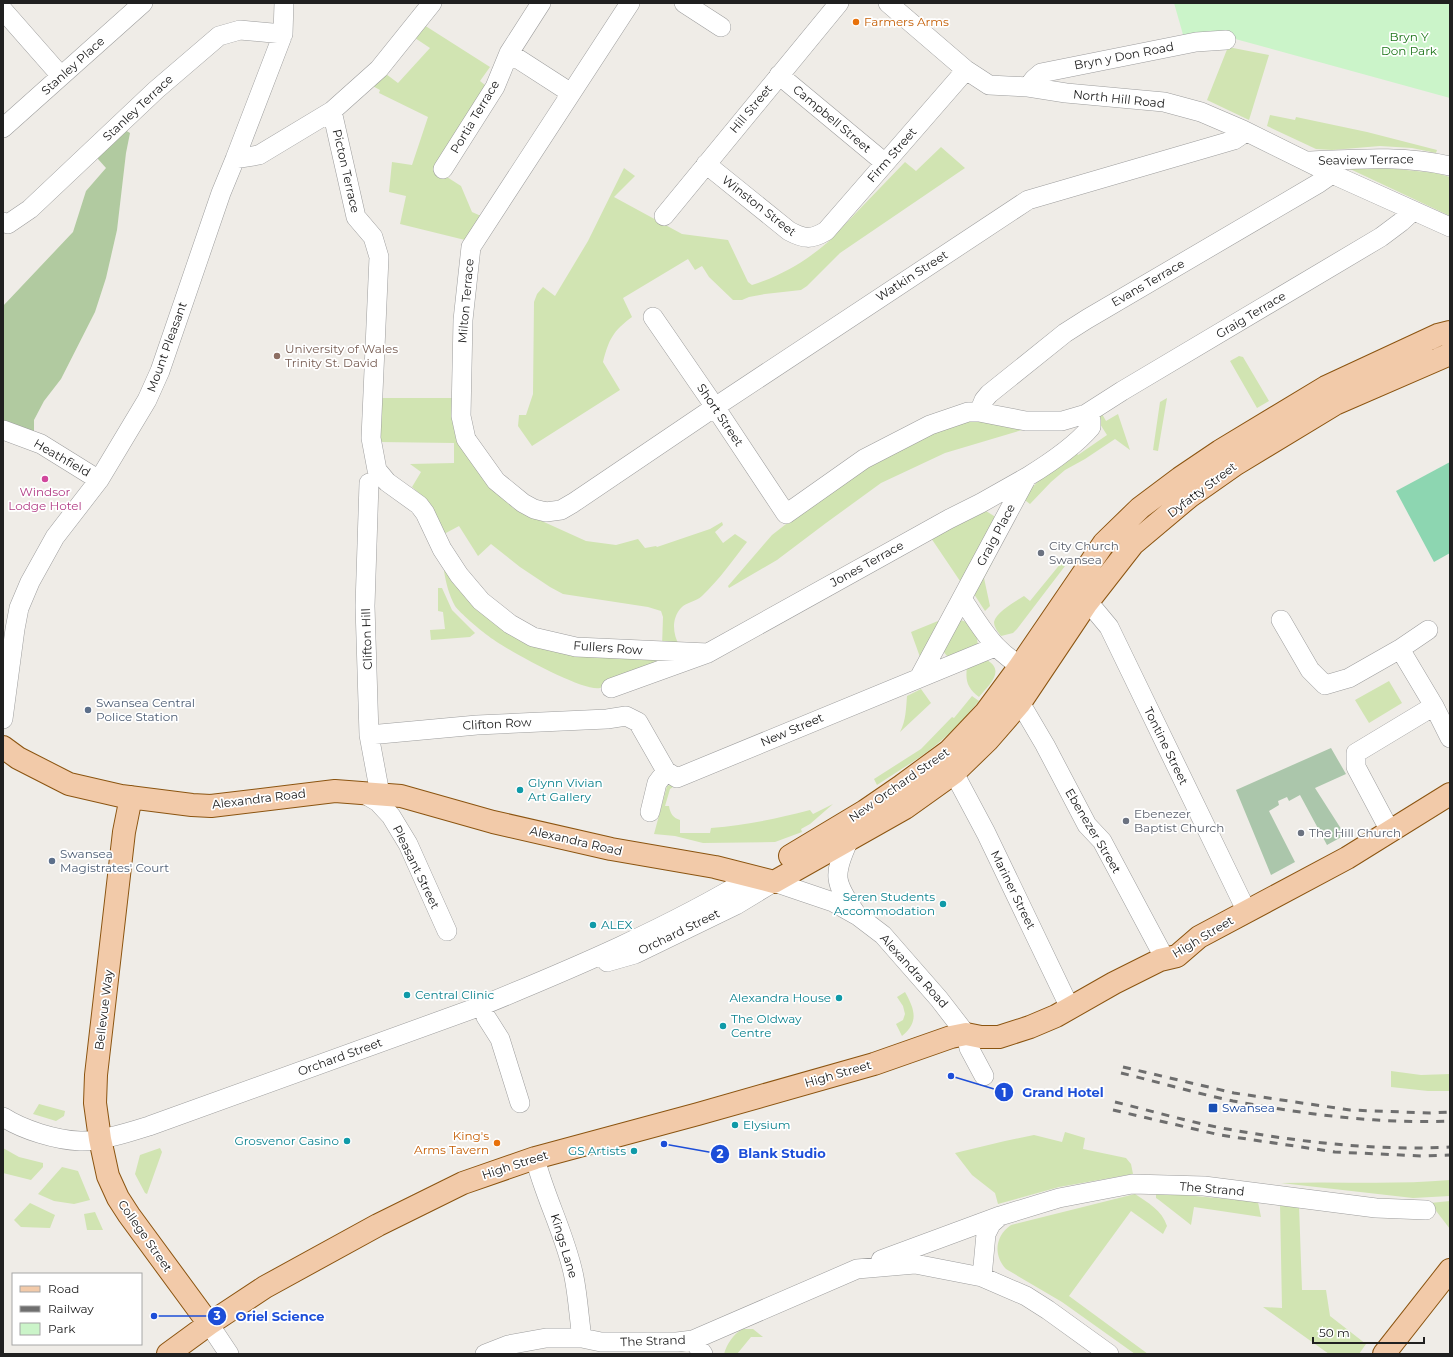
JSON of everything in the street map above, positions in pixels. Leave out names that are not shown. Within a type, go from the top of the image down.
[{"type":"main road","name":"Dyfatty Street","points":[[1020,703],[1030,671],[1078,598],[1104,543],[1140,508],[1180,478],[1220,451],[1326,387],[1438,335],[1450,332]]},
{"type":"main road","name":"Dyfatty Street","points":[[1078,598],[1133,544],[1190,497],[1236,464],[1335,404],[1450,354]]},
{"type":"main road","name":"New Orchard Street","points":[[764,879],[828,834],[900,787],[949,751],[986,712],[1030,671]]},
{"type":"main road","name":"New Orchard Street","points":[[764,879],[848,842],[905,808],[954,773],[988,740],[1020,703]]},
{"type":"main road","name":"Alexandra Road","points":[[3,747],[18,758],[69,784],[130,797],[211,806],[335,791],[401,796],[493,822],[611,849],[715,867],[764,879]]},
{"type":"main road","name":"Bellevue Way","points":[[100,1139],[95,1103],[96,1075],[118,881],[130,797]]},
{"type":"main road","name":"High Street","points":[[168,1354],[209,1324],[265,1287],[378,1225],[463,1183],[535,1158],[874,1064],[951,1037],[966,1034],[981,1038],[999,1037],[1030,1027],[1070,1008],[1114,983],[1160,960],[1177,956],[1199,937],[1348,858],[1448,797]]},
{"type":"main road","name":"College Street","points":[[100,1139],[108,1176],[118,1198],[209,1324]]},
{"type":"main road","points":[[1384,1354],[1450,1270]]},
{"type":"street","name":"Stanley Place","points":[[3,128],[143,3]]},
{"type":"street","name":"Mount Pleasant","points":[[3,719],[15,629],[20,608],[30,582],[56,537],[99,480],[125,439],[160,371],[221,193],[284,34],[284,3]]},
{"type":"street","points":[[235,159],[259,155],[332,111],[380,69],[432,3]]},
{"type":"street","name":"Portia Terrace","points":[[444,168],[496,87],[508,53],[541,3]]},
{"type":"street","name":"Milton Terrace","points":[[546,512],[534,509],[523,503],[496,481],[466,439],[461,416],[463,320],[471,247],[630,3]]},
{"type":"street","points":[[684,3],[721,27]]},
{"type":"street","name":"Hill Street","points":[[664,216],[839,3]]},
{"type":"street","name":"North Hill Road","points":[[888,3],[966,70],[989,84],[1164,102],[1201,112],[1243,130],[1332,174],[1450,226]]},
{"type":"street","points":[[3,10],[61,76]]},
{"type":"street","name":"Stanley Terrace","points":[[6,223],[30,209],[156,90],[220,36],[240,30],[284,34]]},
{"type":"street","name":"Bryn y Don Road","points":[[1028,88],[1034,79],[1041,73],[1196,42],[1226,40]]},
{"type":"street","points":[[508,53],[571,93]]},
{"type":"street","name":"Firm Street","points":[[816,237],[826,231],[966,70]]},
{"type":"street","name":"Campbell Street","points":[[779,75],[885,163]]},
{"type":"street","name":"Picton Terrace","points":[[332,111],[356,217],[372,237],[379,257],[372,438],[377,470],[387,482],[419,505],[426,513]]},
{"type":"street","name":"Watkin Street","points":[[546,512],[561,510],[1028,200],[1234,140],[1240,136],[1243,130]]},
{"type":"street","name":"Seaview Terrace","points":[[1305,161],[1385,157],[1430,161],[1450,166]]},
{"type":"street","name":"Winston Street","points":[[706,164],[789,231],[802,238],[816,237]]},
{"type":"street","name":"Evans Terrace","points":[[979,412],[984,400],[989,394],[1065,333],[1332,174]]},
{"type":"street","name":"Graig Terrace","points":[[786,514],[864,459],[930,425],[968,412],[979,412],[1026,421],[1062,421],[1086,414],[1128,387],[1381,237],[1413,211]]},
{"type":"street","name":"Short Street","points":[[653,317],[786,514]]},
{"type":"street","name":"Graig Place","points":[[919,678],[1028,477],[1044,467],[1084,435],[1091,427],[1091,420],[1086,414]]},
{"type":"street","name":"Heathfield","points":[[3,430],[41,444],[99,480]]},
{"type":"street","name":"Jones Terrace","points":[[611,688],[708,653],[949,519],[981,504],[1028,477]]},
{"type":"street","name":"Clifton Hill","points":[[369,483],[366,606],[370,793]]},
{"type":"street","points":[[981,504],[990,504],[999,510],[1003,521]]},
{"type":"street","name":"Fullers Row","points":[[426,513],[442,549],[481,601],[510,624],[533,637],[576,647],[708,653]]},
{"type":"street","name":"Tontine Street","points":[[1078,598],[1094,609],[1109,627],[1247,912]]},
{"type":"street","points":[[962,599],[995,647],[1030,671]]},
{"type":"street","points":[[1281,620],[1310,670],[1325,685],[1349,678],[1400,649],[1428,630]]},
{"type":"street","points":[[919,678],[995,647]]},
{"type":"street","points":[[1400,649],[1434,706],[1450,738]]},
{"type":"street","name":"New Street","points":[[666,771],[677,778],[919,678]]},
{"type":"street","name":"Ebenezer Street","points":[[1020,703],[1045,745],[1087,825],[1102,841],[1165,959]]},
{"type":"street","points":[[1390,831],[1356,767],[1356,753],[1434,706]]},
{"type":"street","name":"Clifton Row","points":[[369,735],[478,725],[607,719],[626,716],[638,722],[666,771]]},
{"type":"street","points":[[650,812],[657,783],[666,771]]},
{"type":"street","name":"Mariner Street","points":[[954,773],[989,840],[1070,1008]]},
{"type":"street","name":"Pleasant Street","points":[[370,793],[391,816],[408,844],[447,931]]},
{"type":"street","points":[[848,842],[839,861],[837,874],[841,892],[858,916]]},
{"type":"street","name":"Alexandra Road","points":[[764,879],[833,902],[858,916],[883,935],[940,998],[966,1034],[969,1048],[984,1076]]},
{"type":"street","name":"Orchard Street","points":[[3,1117],[11,1122],[37,1132],[61,1139],[81,1142],[100,1139],[149,1126],[474,1009],[578,965],[601,964],[635,954],[736,905],[764,879]]},
{"type":"street","points":[[486,1018],[500,1039],[520,1103]]},
{"type":"street","name":"Kings Lane","points":[[535,1158],[538,1171],[574,1276],[582,1338]]},
{"type":"street","name":"The Strand","points":[[485,1354],[508,1345],[546,1338],[582,1338],[601,1342],[688,1348],[857,1269],[1000,1216],[1059,1198],[1132,1184],[1204,1186],[1376,1208],[1426,1210]]},
{"type":"street","points":[[982,1277],[986,1234],[991,1224],[1000,1216]]},
{"type":"street","name":"The Strand","points":[[857,1269],[915,1264],[982,1277],[1026,1296],[1109,1354]]},
{"type":"street","points":[[209,1324],[229,1354]]},
{"type":"green space","name":"Bryn Y Don Park","points":[[1174,3],[1450,3],[1450,98],[1228,37],[1184,38]]},
{"type":"green space","points":[[424,25],[490,67],[480,81],[485,85],[487,92],[436,170],[461,186],[472,212],[481,216],[465,240],[400,224],[406,196],[389,192],[392,162],[412,165],[428,117],[379,93],[380,90],[369,84],[382,71],[398,83],[430,48],[415,38]]},
{"type":"green space","points":[[1228,47],[1269,55],[1249,120],[1207,100]]},
{"type":"green space","points":[[1270,115],[1295,120],[1296,117],[1367,132],[1437,150],[1436,153],[1412,148],[1380,146],[1332,150],[1316,149],[1267,126]]},
{"type":"green space","points":[[125,130],[130,133],[126,153],[117,230],[106,278],[95,312],[61,379],[44,401],[34,420],[34,434],[3,424],[3,306],[73,232],[86,191],[106,168],[98,159],[99,151]]},
{"type":"green space","points":[[941,147],[965,168],[840,253],[807,286],[801,290],[765,294],[742,300],[733,300],[709,277],[702,266],[695,270],[688,259],[623,298],[632,317],[616,331],[607,347],[603,362],[620,390],[532,446],[518,426],[519,415],[526,415],[533,394],[534,302],[537,294],[543,287],[555,296],[588,241],[624,168],[635,176],[614,197],[682,234],[728,240],[748,282],[752,285],[793,267],[811,255],[828,242],[905,162],[916,171]]},
{"type":"green space","points":[[1376,167],[1436,173],[1450,177],[1450,216],[1350,169]]},
{"type":"green space","points":[[1239,356],[1243,357],[1269,401],[1257,408],[1230,361]]},
{"type":"green space","points":[[380,398],[454,398],[457,441],[482,476],[513,508],[586,541],[616,545],[638,539],[645,548],[657,547],[710,529],[722,522],[723,525],[715,532],[723,543],[735,534],[747,542],[726,570],[708,590],[697,600],[683,606],[678,612],[674,622],[674,631],[679,645],[662,647],[663,617],[661,611],[648,607],[563,594],[520,567],[491,544],[478,556],[459,526],[444,534],[428,501],[412,487],[421,472],[410,464],[454,463],[454,443],[379,442]]},
{"type":"green space","points":[[1167,398],[1158,451],[1153,450],[1160,402]]},
{"type":"green space","points":[[1101,412],[1106,421],[1118,414],[1130,450],[1115,439],[1065,470],[1030,504],[1022,498],[1049,470],[1074,450],[1078,455],[1107,435],[1100,424],[1099,413]]},
{"type":"green space","points":[[969,419],[1029,428],[945,453],[881,483],[777,560],[729,588],[728,586],[772,535],[804,510],[901,445]]},
{"type":"green space","points":[[1450,462],[1450,553],[1434,562],[1396,491]]},
{"type":"green space","points":[[986,511],[994,516],[997,522],[965,578],[960,581],[931,538]]},
{"type":"green space","points":[[992,558],[993,561],[984,578],[990,606],[985,611],[972,591]]},
{"type":"green space","points":[[1061,563],[1065,566],[1017,629],[1013,633],[1001,636],[994,624],[998,614],[1024,596],[1030,601]]},
{"type":"green space","points":[[444,568],[515,632],[676,661],[600,688],[577,683],[525,659],[487,635],[470,621],[457,609],[453,602],[449,593]]},
{"type":"green space","points":[[438,588],[442,588],[452,610],[475,633],[470,637],[431,640],[430,630],[445,629],[443,612],[438,611]]},
{"type":"green space","points":[[960,620],[967,622],[977,638],[978,647],[951,659],[943,651]]},
{"type":"green space","points":[[938,621],[939,622],[920,657],[911,632]]},
{"type":"green space","points":[[985,659],[995,668],[995,673],[991,683],[979,697],[972,691],[968,684],[966,677],[967,667]]},
{"type":"green space","points":[[1389,681],[1402,703],[1369,723],[1355,700]]},
{"type":"green space","points":[[921,689],[931,703],[900,732],[905,719],[907,696]]},
{"type":"green space","points":[[972,696],[979,701],[948,735],[919,758],[877,785],[874,779],[921,749],[952,717],[954,718]]},
{"type":"green space","points":[[1331,748],[1346,774],[1315,788],[1345,835],[1327,845],[1300,795],[1289,801],[1287,797],[1278,801],[1279,805],[1269,811],[1295,862],[1271,875],[1236,790]]},
{"type":"green space","points":[[672,784],[673,787],[670,789],[665,806],[669,806],[672,815],[680,820],[680,833],[710,833],[711,828],[761,821],[810,810],[813,814],[833,804],[810,824],[801,829],[802,832],[775,842],[703,843],[675,836],[654,834],[667,786]]},
{"type":"green space","points":[[905,992],[911,1004],[914,1016],[911,1026],[902,1036],[896,1024],[903,1020],[905,1014],[903,1006],[897,997]]},
{"type":"green space","points":[[1391,1071],[1421,1075],[1450,1074],[1450,1091],[1428,1091],[1391,1087]]},
{"type":"green space","points":[[39,1104],[65,1111],[64,1116],[56,1121],[33,1114]]},
{"type":"green space","points":[[1065,1132],[1085,1138],[1083,1149],[1126,1158],[1131,1164],[1133,1174],[1059,1187],[998,1204],[995,1193],[972,1175],[955,1153],[1034,1135],[1062,1142]]},
{"type":"green space","points":[[3,1148],[19,1157],[43,1163],[43,1167],[31,1180],[3,1173]]},
{"type":"green space","points":[[160,1148],[162,1152],[147,1194],[145,1193],[135,1174],[140,1155]]},
{"type":"green space","points":[[62,1167],[78,1171],[90,1200],[74,1204],[54,1201],[38,1194]]},
{"type":"green space","points":[[1450,1180],[1450,1196],[1413,1198],[1281,1183],[1408,1182]]},
{"type":"green space","points":[[1156,1193],[1258,1202],[1261,1217],[1194,1207],[1191,1225],[1156,1198]]},
{"type":"green space","points":[[1135,1194],[1154,1207],[1165,1220],[1167,1226],[1163,1234],[1131,1211],[1069,1296],[1148,1354],[1135,1354],[1062,1302],[1006,1269],[999,1258],[998,1252],[999,1240],[1006,1229],[1011,1225]]},
{"type":"green space","points":[[1450,1201],[1450,1229],[1430,1203]]},
{"type":"green space","points":[[30,1203],[55,1215],[50,1228],[21,1227],[14,1220]]},
{"type":"green space","points":[[1280,1203],[1299,1205],[1302,1290],[1326,1290],[1330,1316],[1366,1344],[1359,1354],[1329,1354],[1263,1307],[1282,1308]]},
{"type":"green space","points":[[95,1212],[103,1230],[87,1230],[84,1214]]},
{"type":"green space","points":[[743,1329],[753,1329],[763,1337],[751,1337],[737,1354],[724,1354],[731,1340]]},
{"type":"railway","points":[[1123,1067],[1234,1093],[1350,1110],[1430,1113],[1450,1112]]},
{"type":"railway","points":[[1121,1073],[1233,1101],[1314,1114],[1395,1121],[1450,1121]]},
{"type":"railway","points":[[1115,1102],[1185,1120],[1282,1138],[1394,1148],[1450,1147]]},
{"type":"railway","points":[[1113,1110],[1220,1135],[1335,1152],[1422,1156],[1450,1155]]},
{"type":"place","name":"Farmers Arms","points":[[856,22]]},
{"type":"place","name":"University of Wales Trinity St. David","points":[[277,356]]},
{"type":"place","name":"Windsor Lodge Hotel","points":[[45,479]]},
{"type":"place","name":"City Church Swansea","points":[[1041,553]]},
{"type":"place","name":"Swansea Central Police Station","points":[[88,710]]},
{"type":"place","name":"Glynn Vivian Art Gallery","points":[[520,790]]},
{"type":"place","name":"Ebenezer Baptist Church","points":[[1126,821]]},
{"type":"place","name":"The Hill Church","points":[[1301,833]]},
{"type":"place","name":"Swansea Magistrates' Court","points":[[52,861]]},
{"type":"place","name":"Seren Students Accommodation","points":[[943,904]]},
{"type":"place","name":"ALEX","points":[[593,925]]},
{"type":"place","name":"Central Clinic","points":[[407,995]]},
{"type":"place","name":"Alexandra House","points":[[839,998]]},
{"type":"place","name":"The Oldway Centre","points":[[723,1026]]},
{"type":"place","name":"Grand Hotel","points":[[951,1076]]},
{"type":"place","name":"Swansea","points":[[1213,1108]]},
{"type":"place","name":"Elysium","points":[[735,1125]]},
{"type":"place","name":"Grosvenor Casino","points":[[347,1141]]},
{"type":"place","name":"King's Arms Tavern","points":[[497,1143]]},
{"type":"place","name":"Blank Studio","points":[[664,1144]]},
{"type":"place","name":"GS Artists","points":[[634,1151]]},
{"type":"place","name":"Oriel Science","points":[[154,1316]]}]
